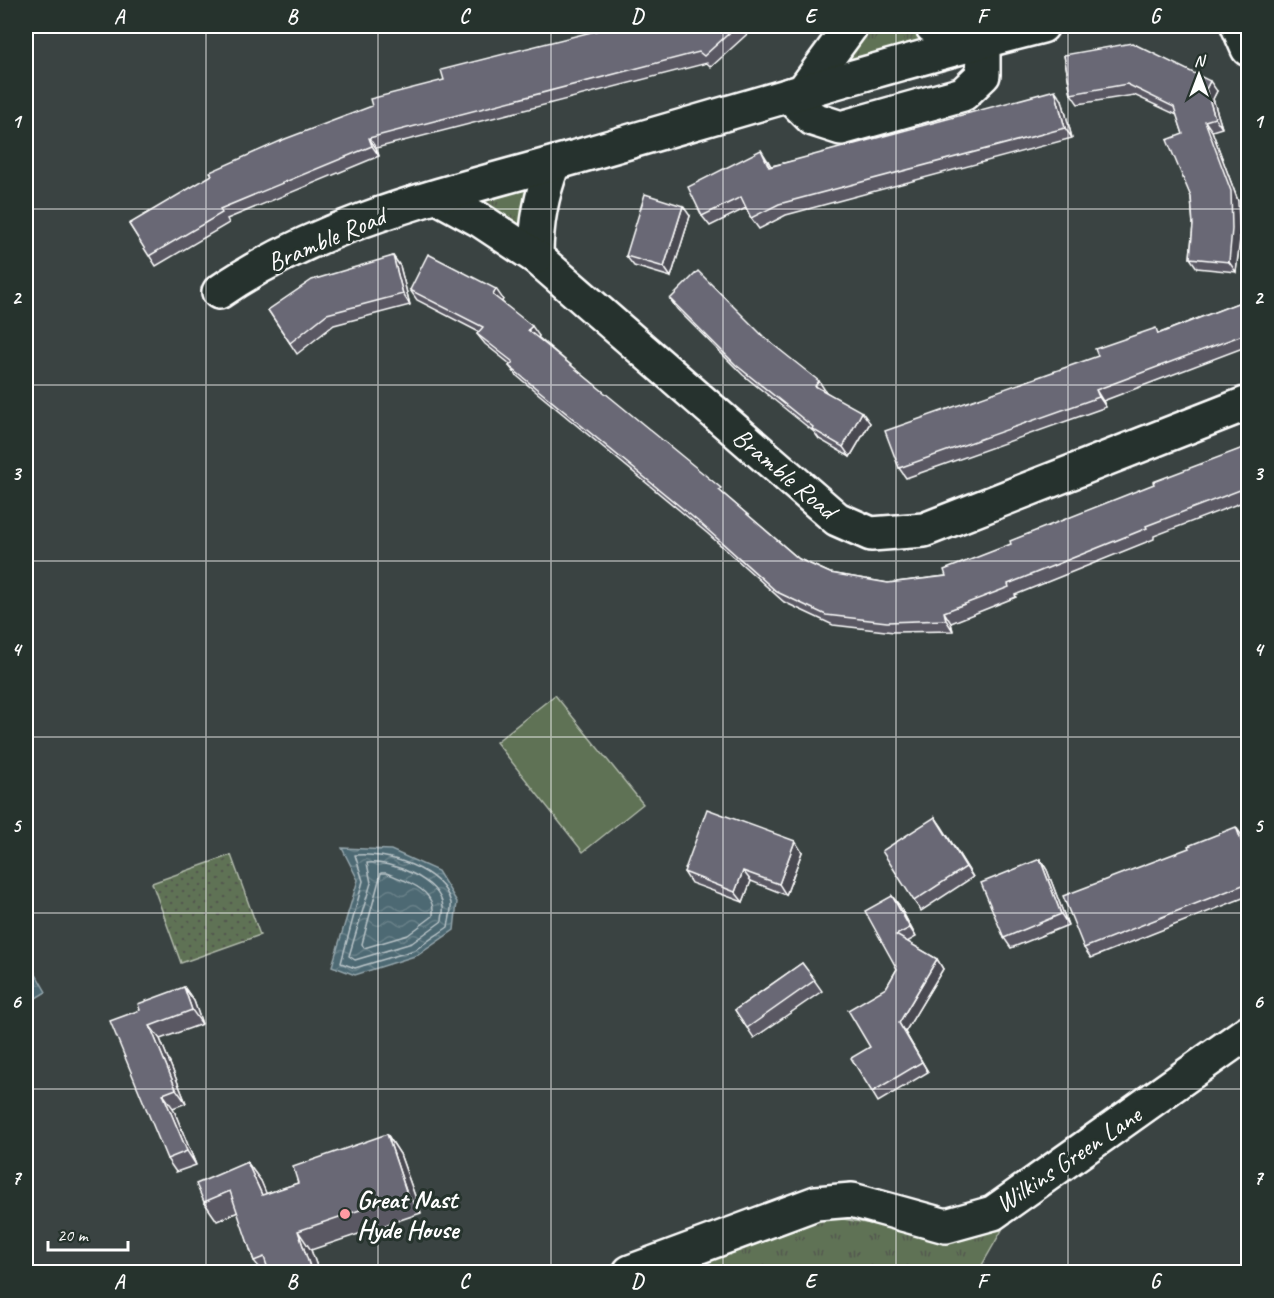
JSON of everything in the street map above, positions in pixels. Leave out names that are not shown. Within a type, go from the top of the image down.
[{"type":"street","points":[[851,26],[797,93],[813,118],[841,128],[963,94],[983,75],[975,43],[932,26]]},
{"type":"street","name":"Bramble Road","points":[[219,292],[250,271],[353,223],[797,93],[1042,26]]},
{"type":"street","points":[[1238,26],[1248,49]]},
{"type":"street","points":[[537,257],[536,226],[542,194],[553,164]]},
{"type":"street","name":"Bramble Road","points":[[438,197],[480,220],[537,257],[837,519],[871,534],[924,530],[1248,403]]},
{"type":"street","name":"Wilkins Green Lane","points":[[630,1272],[751,1225],[816,1203],[852,1200],[946,1226],[993,1213],[1248,1032]]},
{"type":"green space","points":[[866,26],[915,26],[930,33],[931,38],[850,61],[845,57]]},
{"type":"green space","points":[[527,182],[532,189],[525,223],[519,226],[479,206],[480,196]]},
{"type":"green space","points":[[555,695],[643,804],[583,852],[496,742]]},
{"type":"green space","points":[[231,855],[260,935],[181,963],[152,883]]},
{"type":"green space","points":[[821,1215],[944,1237],[1002,1230],[978,1272],[681,1272],[756,1238]]},
{"type":"water","points":[[342,848],[391,850],[438,871],[457,902],[454,930],[418,955],[355,975],[332,966],[358,880]]},
{"type":"water","points":[[26,957],[46,992],[26,1004]]},
{"type":"building","points":[[615,26],[737,26],[704,56],[699,52],[369,138],[372,146],[220,209],[222,213],[149,256],[129,224],[212,175],[210,172],[285,139],[372,106],[370,99],[444,80],[441,70]]},
{"type":"building","points":[[1132,43],[1210,81],[1206,89],[1215,118],[1205,121],[1231,191],[1232,229],[1229,262],[1190,258],[1193,225],[1191,197],[1167,140],[1183,134],[1174,107],[1127,84],[1071,94],[1064,55]]},
{"type":"building","points":[[1055,90],[1065,128],[779,204],[751,218],[741,197],[702,216],[688,187],[761,150],[769,167]]},
{"type":"building","points":[[645,194],[683,206],[664,267],[626,256]]},
{"type":"building","points":[[428,254],[496,289],[493,295],[532,326],[528,330],[721,488],[719,490],[799,559],[830,573],[888,583],[946,576],[944,570],[1011,544],[1010,541],[1248,446],[1248,487],[1146,526],[1147,528],[1008,584],[1009,587],[944,612],[946,620],[887,622],[826,615],[777,592],[700,523],[509,366],[513,362],[477,334],[483,327],[410,290]]},
{"type":"building","points":[[393,256],[403,294],[327,314],[290,343],[268,310],[312,280]]},
{"type":"building","points":[[698,271],[765,338],[819,381],[815,386],[862,412],[843,447],[812,429],[813,427],[736,365],[670,299]]},
{"type":"building","points":[[1248,299],[1248,333],[1096,390],[1099,397],[899,468],[885,431],[1098,356],[1095,349],[1156,328],[1158,334]]},
{"type":"building","points":[[707,809],[795,841],[779,884],[743,871],[735,892],[684,872]]},
{"type":"building","points":[[935,817],[966,867],[914,901],[882,851]]},
{"type":"building","points":[[1236,827],[1248,859],[1248,883],[1084,948],[1063,896],[1189,848],[1188,846]]},
{"type":"building","points":[[1040,859],[1061,914],[1004,938],[981,883]]},
{"type":"building","points":[[892,896],[910,928],[896,935],[937,959],[899,1023],[922,1062],[872,1092],[851,1058],[870,1047],[848,1010],[886,988],[897,969],[865,911]]},
{"type":"building","points":[[802,963],[815,980],[747,1028],[735,1010]]},
{"type":"building","points":[[184,987],[192,1010],[150,1026],[176,1089],[163,1094],[187,1151],[167,1159],[110,1021],[140,1010],[138,1004]]},
{"type":"building","points":[[387,1134],[407,1194],[298,1231],[310,1267],[293,1272],[269,1272],[264,1257],[254,1261],[230,1191],[204,1202],[196,1184],[247,1162],[262,1195],[298,1183],[293,1167]]},
{"type":"place","name":"Great Nast Hyde House","points":[[345,1214]]}]
